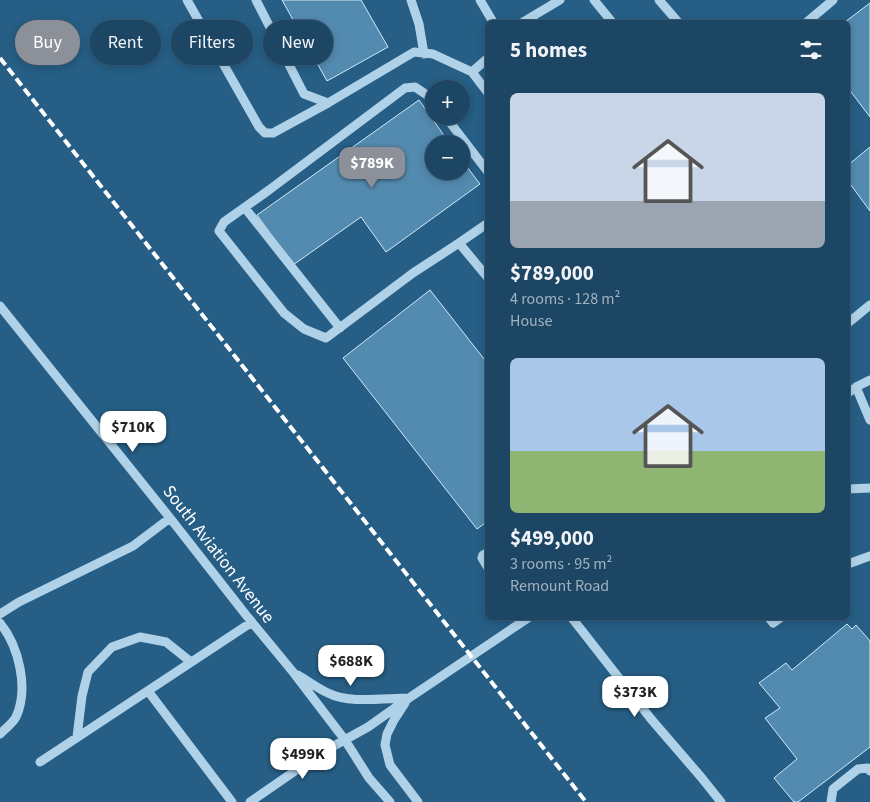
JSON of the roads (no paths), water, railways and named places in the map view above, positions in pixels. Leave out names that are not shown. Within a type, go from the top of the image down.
[{"type":"street","points":[[186,0],[259,127],[265,133],[273,133],[414,52],[433,54],[472,72],[485,89]]},
{"type":"street","points":[[256,0],[304,94],[328,103]]},
{"type":"street","points":[[411,0],[419,24],[424,54]]},
{"type":"street","points":[[480,0],[491,20]]},
{"type":"street","points":[[526,20],[560,0]]},
{"type":"street","points":[[594,0],[610,20]]},
{"type":"street","points":[[659,0],[676,20]]},
{"type":"street","points":[[809,20],[834,0]]},
{"type":"street","points":[[472,72],[485,61]]},
{"type":"street","points":[[425,94],[415,87],[405,88],[224,222],[219,231],[284,313],[304,330],[326,338],[413,273],[485,225]]},
{"type":"street","points":[[452,125],[485,168]]},
{"type":"street","points":[[245,208],[340,328]]},
{"type":"street","points":[[459,242],[485,274]]},
{"type":"street","points":[[850,321],[870,305]]},
{"type":"street","name":"South Aviation Avenue","points":[[0,306],[293,672],[345,740],[369,778],[390,802]]},
{"type":"street","points":[[850,392],[870,380]]},
{"type":"street","points":[[856,387],[870,420]]},
{"type":"street","points":[[850,490],[870,488]]},
{"type":"street","points":[[0,614],[19,602],[133,546],[170,518]]},
{"type":"street","points":[[850,563],[870,556]]},
{"type":"street","points":[[250,802],[321,753],[368,727],[523,620]]},
{"type":"street","points":[[574,620],[651,719],[721,802]]},
{"type":"street","points":[[40,762],[252,622]]},
{"type":"street","points":[[0,623],[6,630],[15,652],[20,672],[22,695],[16,718],[0,734]]},
{"type":"street","points":[[78,737],[82,696],[88,672],[112,647],[140,637],[166,642],[191,662]]},
{"type":"street","points":[[293,672],[329,694],[341,698],[353,700],[409,698]]},
{"type":"street","points":[[148,691],[232,802]]},
{"type":"street","points":[[409,698],[394,720],[387,734],[385,745],[390,765],[418,802]]},
{"type":"street","points":[[831,802],[833,789],[858,770],[868,768],[870,771]]},
{"type":"railway","points":[[0,58],[586,802]]}]
